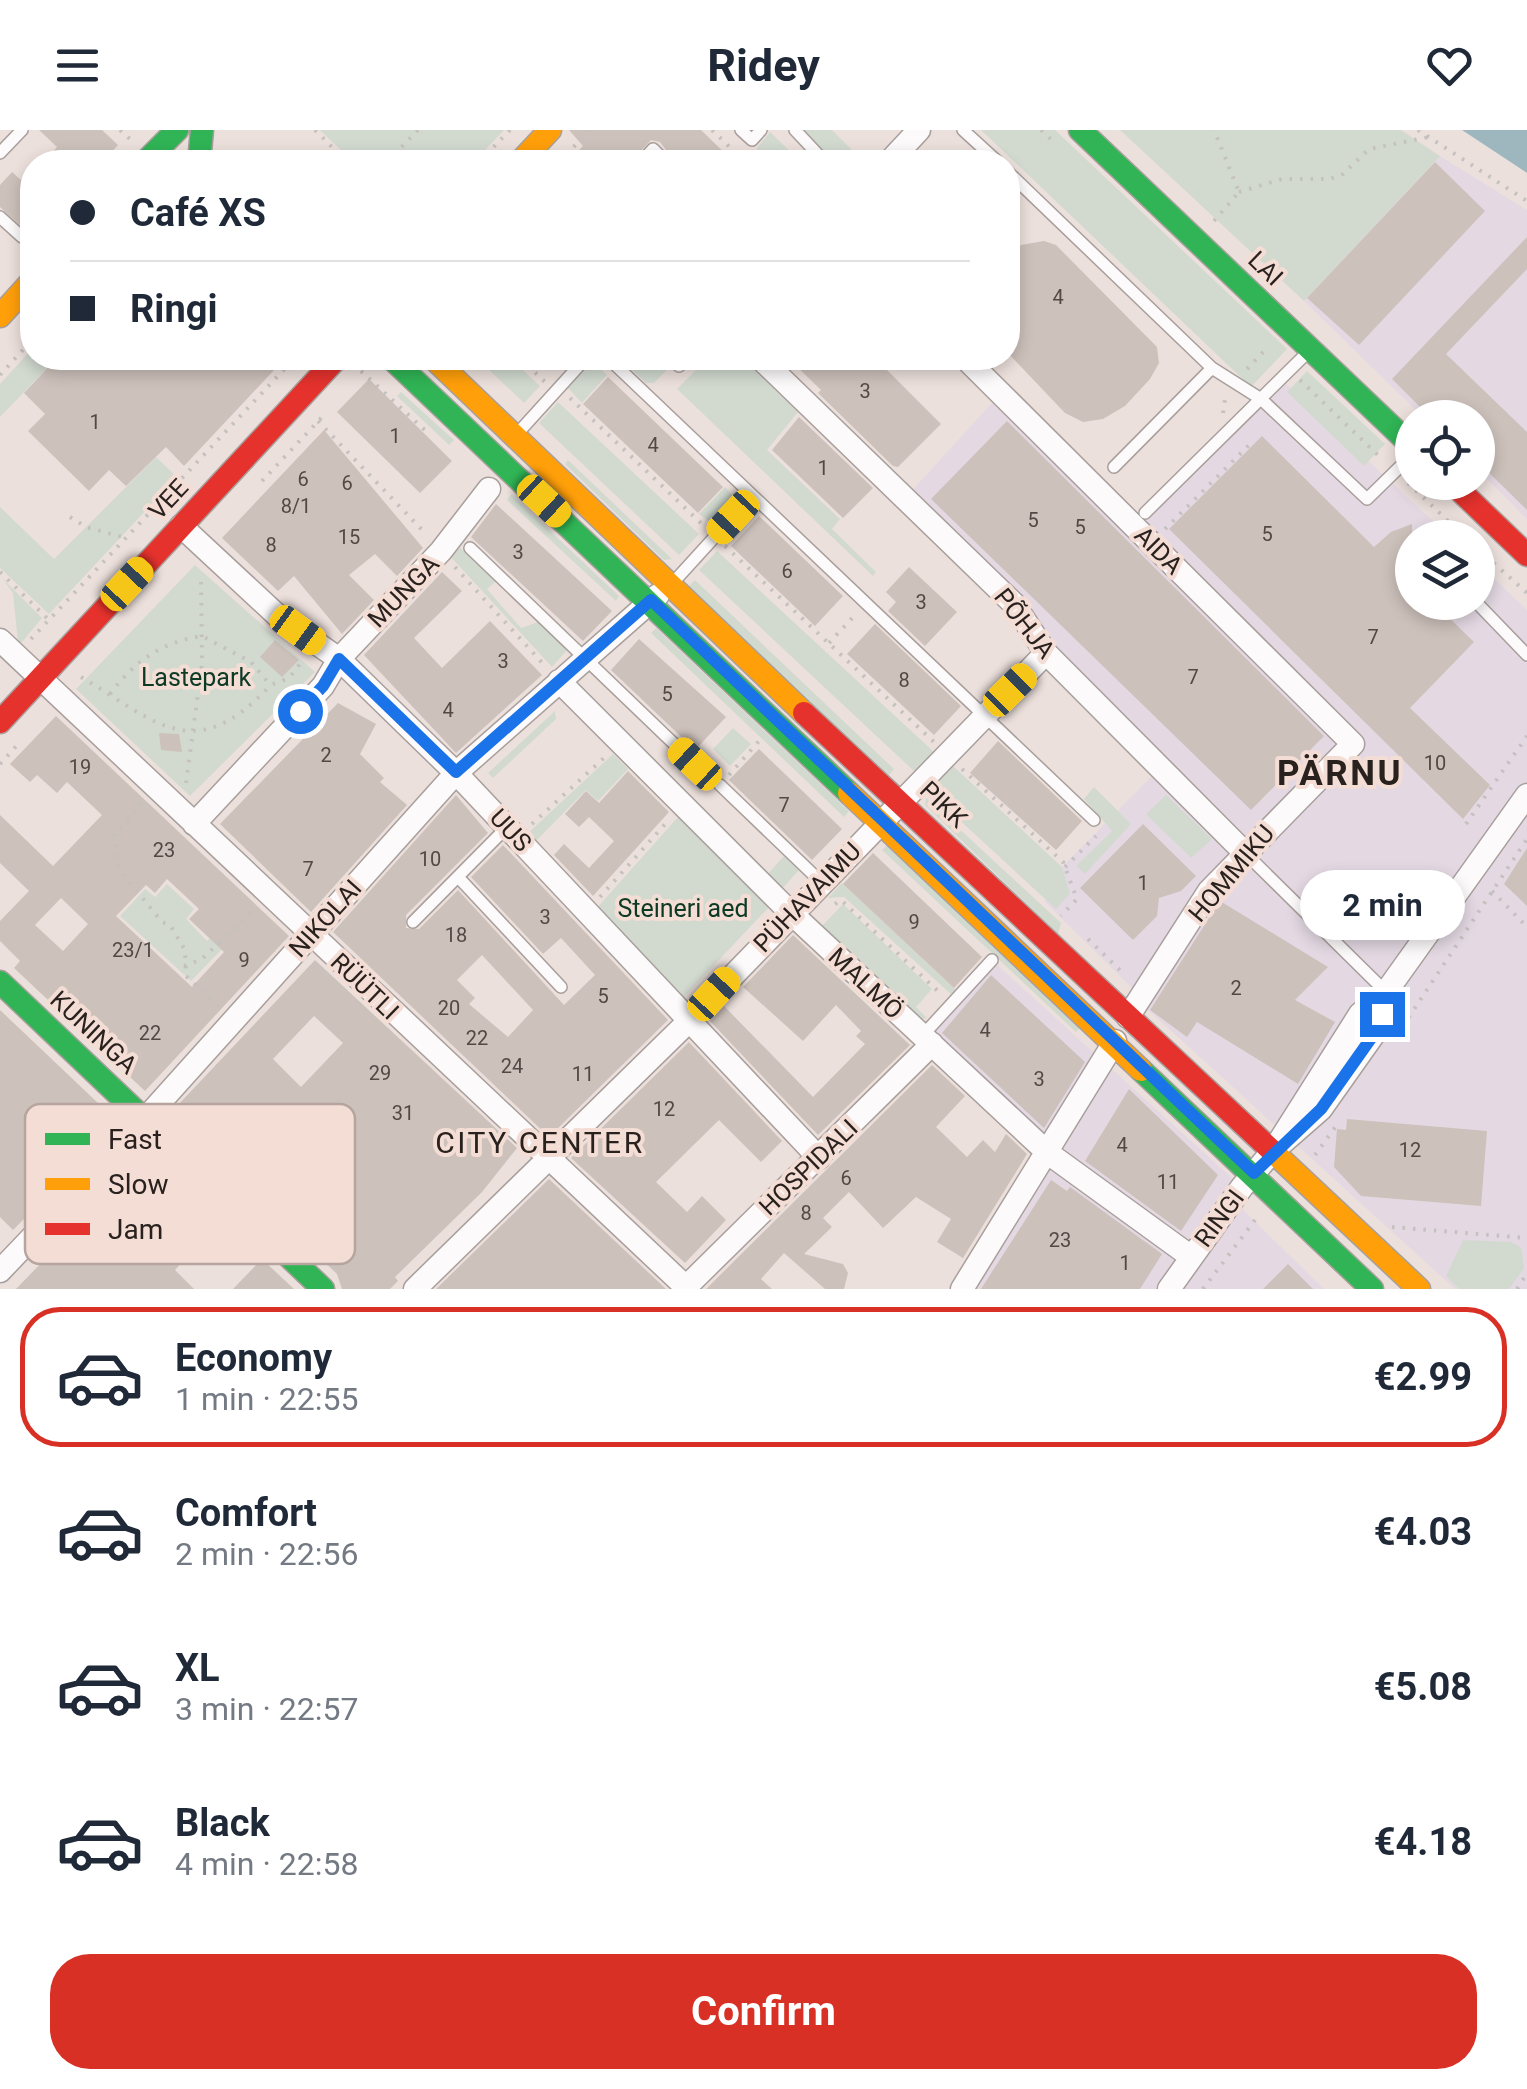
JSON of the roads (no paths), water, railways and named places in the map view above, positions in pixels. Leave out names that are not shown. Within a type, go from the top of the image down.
[{"type":"main road","points":[[157,150],[177,130]]},
{"type":"main road","points":[[531,150],[550,130]]},
{"type":"main road","name":"LAI","points":[[1080,130],[1395,430]]},
{"type":"main road","points":[[0,316],[20,294]]},
{"type":"main road","name":"VEE","points":[[0,722],[326,370]]},
{"type":"main road","name":"PIKK","points":[[404,370],[900,801],[1419,1289]]},
{"type":"main road","name":"PIKK","points":[[445,370],[881,822],[1372,1289]]},
{"type":"main road","points":[[1470,500],[1527,555]]},
{"type":"main road","name":"KUNINGA","points":[[0,982],[130,1104]]},
{"type":"main road","name":"KUNINGA","points":[[297,1264],[323,1289]]},
{"type":"street","points":[[900,150],[919,130]]},
{"type":"street","name":"PÕHJA","points":[[772,370],[1014,604],[1046,653],[1243,851]]},
{"type":"street","name":"AIDA","points":[[977,370],[1353,744]]},
{"type":"street","name":"MUNGA","points":[[195,815],[323,686],[339,659],[441,551],[490,489]]},
{"type":"street","name":"UUS","points":[[181,526],[279,616],[339,659],[456,772],[819,1158]]},
{"type":"street","name":"NIKOLAI","points":[[159,1104],[456,772],[660,594]]},
{"type":"street","name":"RÜÜTLI","points":[[8,648],[155,786],[195,815],[310,934],[686,1288]]},
{"type":"street","name":"PÜHAVAIMU","points":[[415,1289],[689,1021],[820,881],[1046,653]]},
{"type":"street","name":"MALMÖ","points":[[559,682],[790,912],[1048,1153],[1190,1256]]},
{"type":"street","name":"HOMMIKU","points":[[1128,1018],[1209,890],[1243,851],[1353,744]]},
{"type":"street","name":"RINGI","points":[[1172,1287],[1190,1256],[1273,1151],[1294,1110],[1360,1014],[1386,992],[1527,795]]},
{"type":"street","name":"HOSPIDALI","points":[[686,1288],[819,1158],[928,1040]]},
{"type":"street","points":[[962,1289],[1115,1041]]},
{"type":"street","name":"NIKOLAI","points":[[0,1270],[25,1244]]},
{"type":"lane","points":[[0,152],[22,130]]},
{"type":"lane","points":[[741,130],[752,140],[761,130]]},
{"type":"lane","points":[[795,130],[814,150]]},
{"type":"lane","points":[[963,130],[985,150]]},
{"type":"lane","points":[[1020,184],[1212,368],[1261,399],[1366,499],[1395,471]]},
{"type":"lane","points":[[0,217],[20,235]]},
{"type":"lane","points":[[1144,513],[1311,349]]},
{"type":"lane","points":[[1114,468],[1212,368]]},
{"type":"lane","points":[[514,437],[575,370]]},
{"type":"lane","points":[[620,370],[1094,820]]},
{"type":"lane","points":[[660,594],[752,497]]},
{"type":"lane","points":[[470,548],[695,764]]},
{"type":"lane","points":[[1493,620],[1527,655]]},
{"type":"lane","points":[[720,784],[820,881]]},
{"type":"lane","points":[[414,922],[458,877],[518,837]]},
{"type":"lane","points":[[1243,851],[1386,992]]},
{"type":"lane","points":[[458,877],[561,987]]},
{"type":"lane","points":[[928,1040],[952,1004],[992,960]]},
{"type":"water","points":[[1462,130],[1527,130],[1527,173]]},
{"type":"district","name":"PÄRNU","points":[[1340,773]]},
{"type":"district","name":"CITY CENTER","points":[[540,1143]]},
{"type":"park label","name":"Lastepark","points":[[196,677]]},
{"type":"park label","name":"Steineri aed","points":[[683,908]]}]
